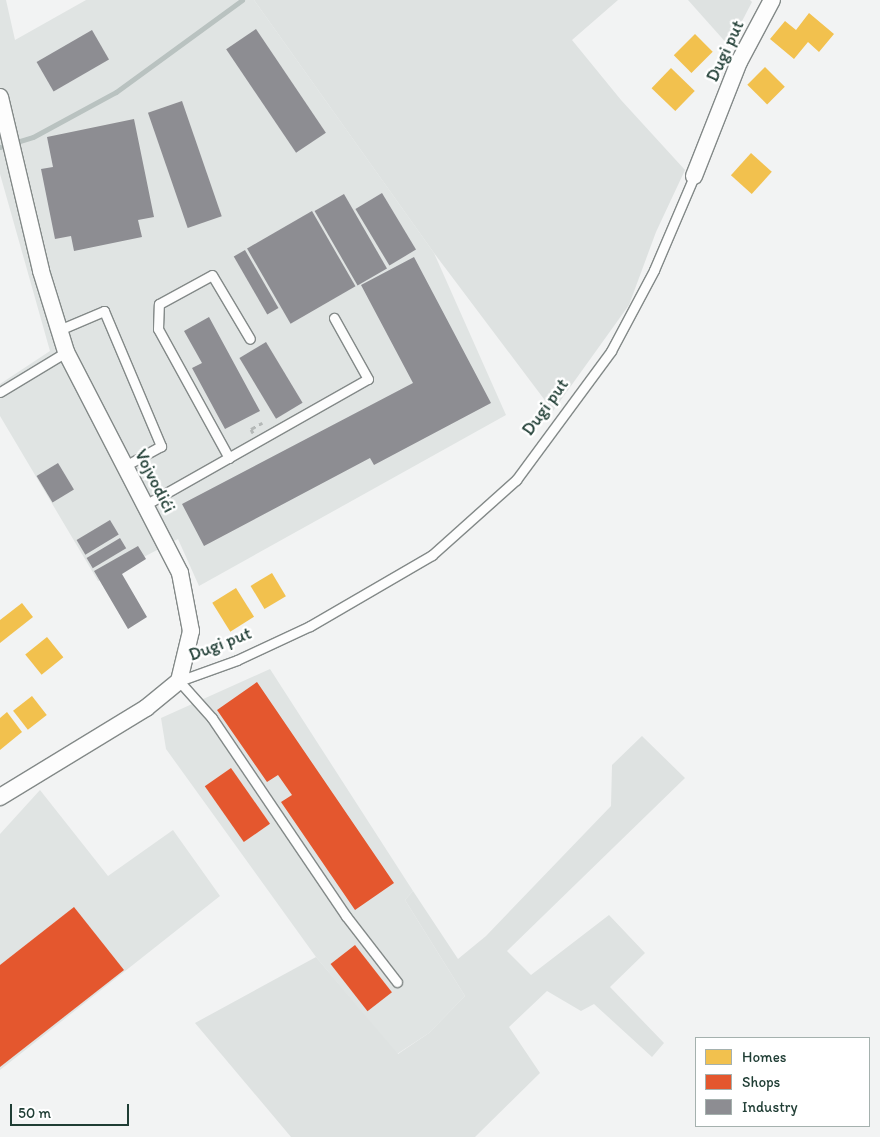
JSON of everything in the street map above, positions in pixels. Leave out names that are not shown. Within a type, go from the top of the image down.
[{"type":"street","name":"Dugi put","points":[[694,176],[739,62],[772,0]]},
{"type":"street","name":"Vojvodići","points":[[0,97],[13,158],[66,352],[180,573],[191,630],[179,681]]},
{"type":"street","points":[[0,797],[146,708],[179,681]]},
{"type":"lane","name":"Dugi put","points":[[179,681],[237,660],[310,626],[432,555],[516,480],[611,351],[654,270],[694,176]]},
{"type":"lane","points":[[229,458],[158,329],[159,304],[212,275],[250,339]]},
{"type":"lane","points":[[59,330],[104,310],[161,446],[125,466]]},
{"type":"lane","points":[[145,505],[368,379],[334,318]]},
{"type":"lane","points":[[0,392],[66,352]]},
{"type":"lane","points":[[179,681],[212,718],[346,916],[397,982]]},
{"type":"shaded area","points":[[0,0],[6,0],[15,40],[86,0],[254,0],[434,253],[506,415],[199,586],[178,539],[98,581],[0,416],[0,384],[50,351],[0,174]]},
{"type":"shaded area","points":[[254,0],[618,0],[572,40],[621,100],[685,170],[656,232],[629,305],[553,411],[434,253]]},
{"type":"shaded area","points":[[688,0],[750,0],[752,2],[729,46]]},
{"type":"shaded area","points":[[270,669],[413,891],[405,900],[465,996],[429,1033],[397,1054],[316,957],[166,749],[161,718]]},
{"type":"shaded area","points":[[642,736],[685,778],[507,951],[531,975],[609,915],[645,953],[610,987],[664,1043],[652,1057],[594,1004],[581,1011],[547,991],[509,1027],[540,1073],[475,1137],[291,1137],[195,1023],[316,957],[398,1054],[429,1033],[465,996],[405,900],[413,891],[458,959],[486,936],[611,806],[612,765]]},
{"type":"shaded area","points":[[40,790],[108,876],[173,830],[220,896],[0,1070],[0,834]]},
{"type":"building: Homes","points":[[809,13],[834,34],[819,52],[808,42],[794,59],[770,39],[785,21],[796,30]]},
{"type":"building: Homes","points":[[695,34],[713,52],[691,73],[674,55]]},
{"type":"building: Homes","points":[[765,67],[785,87],[767,104],[747,85]]},
{"type":"building: Homes","points":[[671,68],[695,91],[675,111],[652,88]]},
{"type":"building: Homes","points":[[751,153],[772,172],[752,194],[731,175]]},
{"type":"building: Homes","points":[[272,573],[286,596],[264,609],[251,586]]},
{"type":"building: Homes","points":[[236,588],[254,617],[230,632],[212,603]]},
{"type":"building: Homes","points":[[22,603],[33,617],[0,643],[0,620]]},
{"type":"building: Homes","points":[[47,637],[63,657],[42,675],[25,655]]},
{"type":"building: Homes","points":[[32,696],[47,715],[28,730],[13,711]]},
{"type":"building: Homes","points":[[7,712],[22,732],[0,750],[0,718]]},
{"type":"building: Shops","points":[[257,682],[394,883],[355,910],[281,802],[292,795],[278,775],[267,782],[217,710]]},
{"type":"building: Shops","points":[[231,768],[270,824],[244,842],[205,786]]},
{"type":"building: Shops","points":[[74,907],[124,970],[0,1067],[0,965]]},
{"type":"building: Shops","points":[[355,945],[392,992],[368,1011],[331,964]]},
{"type":"building: Industry","points":[[256,29],[326,133],[296,153],[226,49]]},
{"type":"building: Industry","points":[[92,30],[109,59],[54,91],[37,62]]},
{"type":"building: Industry","points":[[182,101],[222,216],[188,228],[148,113]]},
{"type":"building: Industry","points":[[134,119],[154,217],[138,220],[142,237],[74,251],[71,236],[55,239],[41,169],[53,167],[47,137]]},
{"type":"building: Industry","points":[[382,193],[416,250],[389,266],[355,209]]},
{"type":"building: Industry","points":[[344,194],[387,268],[358,285],[315,211]]},
{"type":"building: Industry","points":[[312,211],[356,286],[291,324],[247,248]]},
{"type":"building: Industry","points":[[245,250],[278,308],[267,315],[234,256]]},
{"type":"building: Industry","points":[[414,257],[491,403],[374,465],[370,458],[204,546],[182,504],[413,383],[361,285]]},
{"type":"building: Industry","points":[[209,317],[260,411],[225,429],[192,368],[202,363],[184,331]]},
{"type":"building: Industry","points":[[266,342],[303,403],[276,419],[239,358]]},
{"type":"building: Industry","points":[[58,463],[74,490],[53,502],[37,476]]},
{"type":"building: Industry","points":[[110,520],[119,535],[85,555],[77,540]]},
{"type":"building: Industry","points":[[120,538],[126,548],[93,568],[87,558]]},
{"type":"building: Industry","points":[[138,546],[146,559],[122,574],[147,617],[128,629],[94,571]]},
{"type":"waterway","points":[[0,147],[33,137],[116,92],[242,0]]}]
